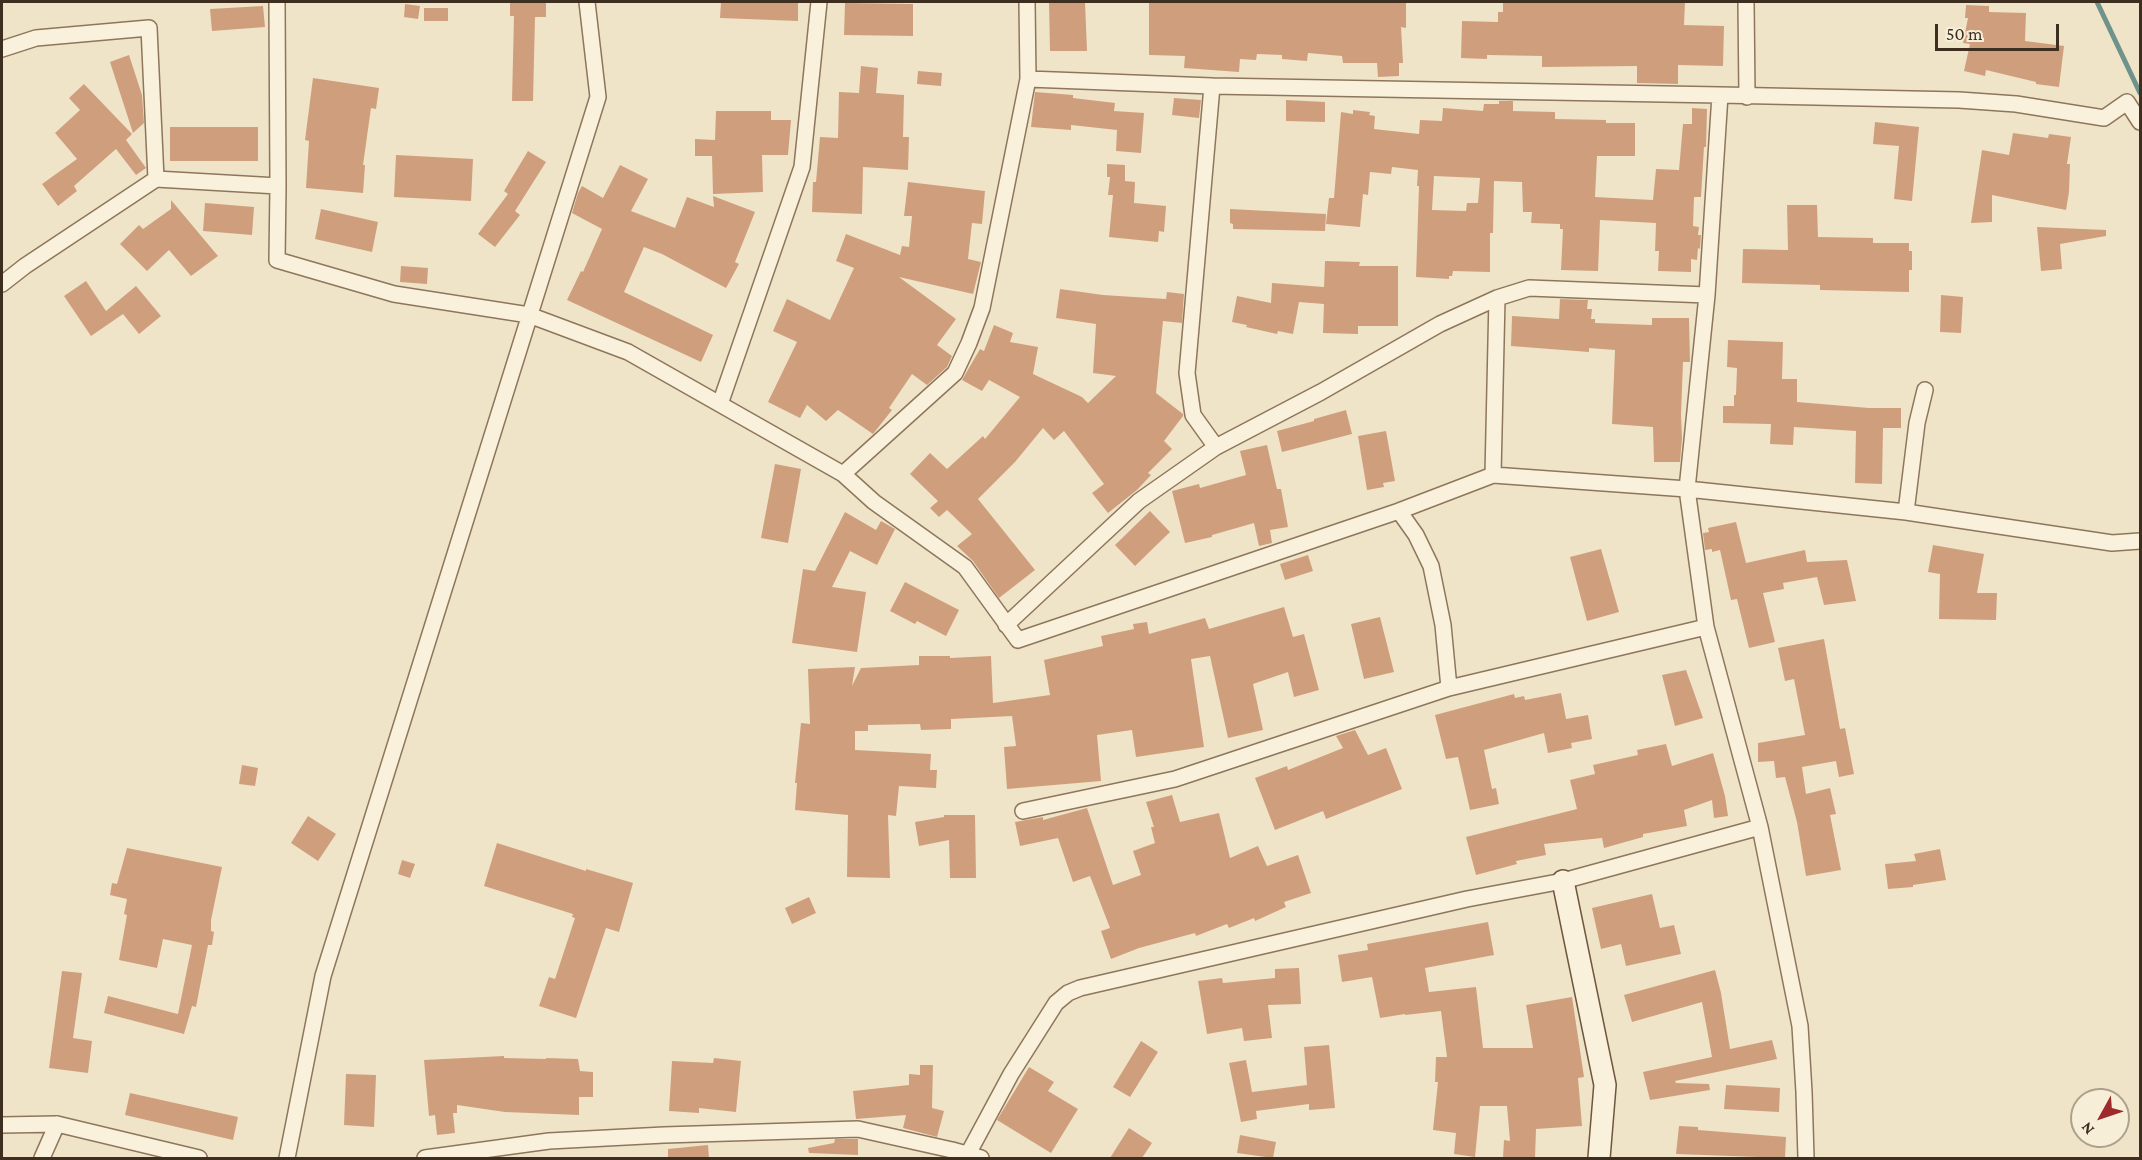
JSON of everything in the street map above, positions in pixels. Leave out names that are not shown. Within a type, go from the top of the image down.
[{"type":"street","points":[[277,2],[278,260],[394,294],[529,315],[628,352],[843,474],[874,502],[965,567],[1018,640],[1399,511],[1493,476],[1687,489],[1906,512],[2112,543],[2140,542]]},
{"type":"street","points":[[287,1158],[322,976],[598,97],[587,2]]},
{"type":"street","points":[[720,405],[802,167],[819,2]]},
{"type":"street","points":[[843,474],[955,373],[982,308],[1028,79],[1027,2]]},
{"type":"street","points":[[1746,2],[1747,97]]},
{"type":"street","points":[[2,49],[36,38],[149,27],[156,179]]},
{"type":"street","points":[[1028,79],[1212,86],[1959,100],[2016,104],[2104,118],[2127,102],[2140,122]]},
{"type":"street","points":[[1212,86],[1186,373],[1193,415],[1216,447]]},
{"type":"street","points":[[1720,95],[1707,296],[1687,489],[1706,627],[1760,827],[1800,1026],[1806,1158]]},
{"type":"street","points":[[2,284],[25,266],[156,179],[278,186]]},
{"type":"street","points":[[1006,626],[1139,501],[1216,447],[1321,392],[1440,324],[1497,298],[1529,288],[1707,296]]},
{"type":"street","points":[[1493,476],[1497,298]]},
{"type":"street","points":[[1906,512],[1917,423],[1924,390]]},
{"type":"street","points":[[1399,511],[1416,535],[1431,566],[1443,625],[1449,688]]},
{"type":"street","points":[[1023,811],[1175,779],[1449,688],[1706,627]]},
{"type":"street","points":[[425,1158],[549,1141],[664,1135],[858,1130],[951,1154],[974,1156],[1011,1074],[1056,1003],[1068,993],[1080,988],[1467,899],[1563,881],[1760,827]]},
{"type":"street","points":[[1563,881],[1605,1085],[1599,1158]]},
{"type":"street","points":[[2,1125],[57,1124],[199,1158]]},
{"type":"street","points":[[42,1158],[57,1124]]},
{"type":"building","points":[[510,2],[546,2],[546,17],[535,17],[533,101],[512,101],[514,16],[510,16]]},
{"type":"building","points":[[721,2],[798,2],[798,21],[720,18]]},
{"type":"building","points":[[1049,2],[1085,2],[1087,51],[1050,51]]},
{"type":"building","points":[[1149,2],[1406,2],[1406,28],[1401,27],[1403,63],[1399,63],[1399,76],[1378,77],[1377,63],[1343,63],[1342,56],[1308,53],[1307,61],[1282,59],[1282,55],[1257,54],[1256,60],[1240,59],[1239,72],[1184,68],[1185,56],[1149,55]]},
{"type":"building","points":[[1503,2],[1685,2],[1684,25],[1724,26],[1723,66],[1678,65],[1678,84],[1637,83],[1637,66],[1542,67],[1542,56],[1487,55],[1487,59],[1461,58],[1462,21],[1498,22],[1498,12],[1503,12]]},
{"type":"building","points":[[845,3],[913,4],[913,36],[844,35]]},
{"type":"building","points":[[405,4],[420,6],[418,19],[404,17]]},
{"type":"building","points":[[1966,5],[1989,6],[1989,12],[2026,13],[2025,41],[2064,46],[2059,87],[2036,84],[2036,82],[1986,70],[1985,76],[1964,71],[1970,44],[1963,43],[1968,18],[1965,18]]},
{"type":"building","points":[[263,6],[265,27],[212,31],[210,9]]},
{"type":"building","points":[[424,8],[448,8],[448,21],[424,21]]},
{"type":"building","points":[[129,55],[142,95],[144,123],[133,133],[110,62]]},
{"type":"building","points":[[861,66],[878,68],[876,93],[904,95],[903,137],[909,137],[908,170],[863,167],[862,214],[812,212],[813,182],[816,182],[820,137],[838,138],[839,92],[859,93]]},
{"type":"building","points":[[918,71],[942,73],[941,86],[917,84]]},
{"type":"building","points":[[313,78],[379,88],[376,109],[371,108],[363,165],[365,165],[363,193],[306,188],[309,141],[305,140]]},
{"type":"building","points":[[84,84],[132,134],[126,140],[146,168],[136,175],[116,149],[74,186],[77,191],[58,206],[42,184],[77,159],[55,133],[80,110],[69,98]]},
{"type":"building","points":[[1035,92],[1073,95],[1073,98],[1115,103],[1114,111],[1144,113],[1141,153],[1116,151],[1117,130],[1071,125],[1071,130],[1031,127]]},
{"type":"building","points":[[1174,98],[1201,100],[1199,118],[1172,115]]},
{"type":"building","points":[[1286,100],[1325,102],[1325,122],[1286,121]]},
{"type":"building","points":[[1499,101],[1513,101],[1513,111],[1555,112],[1555,119],[1635,123],[1635,156],[1597,156],[1595,197],[1653,200],[1656,169],[1679,170],[1683,124],[1692,124],[1692,108],[1707,109],[1701,197],[1694,197],[1693,226],[1699,227],[1700,249],[1698,248],[1697,260],[1691,259],[1691,272],[1658,271],[1659,251],[1655,251],[1656,223],[1600,220],[1598,271],[1561,270],[1563,229],[1560,229],[1560,224],[1531,223],[1532,212],[1523,212],[1522,182],[1494,181],[1490,272],[1453,271],[1449,279],[1416,277],[1418,170],[1392,167],[1391,174],[1370,172],[1368,195],[1363,194],[1360,227],[1326,224],[1329,198],[1334,198],[1341,112],[1353,114],[1353,110],[1370,112],[1369,115],[1375,116],[1374,129],[1419,134],[1420,120],[1442,121],[1443,108],[1483,111],[1484,104],[1499,104]],"holes":[[[1434,176],[1480,178],[1478,203],[1467,203],[1466,211],[1432,210]]]},
{"type":"building","points":[[716,111],[771,111],[771,120],[791,120],[788,155],[762,155],[763,192],[713,194],[712,156],[695,156],[695,139],[715,140]]},
{"type":"building","points":[[1875,122],[1919,127],[1912,201],[1894,199],[1899,146],[1873,144]]},
{"type":"building","points":[[170,127],[258,127],[258,161],[170,161]]},
{"type":"building","points":[[2013,133],[2048,138],[2049,134],[2071,137],[2067,164],[2070,164],[2066,210],[1992,195],[1992,222],[1971,223],[1982,150],[2009,155]]},
{"type":"building","points":[[528,151],[546,162],[515,211],[520,215],[495,247],[478,234],[508,194],[504,191]]},
{"type":"building","points":[[396,155],[473,159],[471,201],[394,197]]},
{"type":"building","points":[[1107,164],[1125,165],[1125,181],[1135,182],[1134,203],[1166,206],[1164,232],[1159,231],[1158,242],[1109,237],[1113,195],[1108,195],[1110,177],[1107,177]]},
{"type":"building","points":[[620,165],[648,179],[631,211],[675,228],[687,197],[714,207],[713,196],[755,212],[735,262],[739,264],[726,288],[644,247],[624,292],[713,335],[701,362],[567,300],[581,271],[583,272],[602,229],[572,213],[578,193],[582,186],[603,198]]},
{"type":"building","points":[[908,182],[985,191],[982,224],[972,223],[968,259],[981,262],[973,294],[899,277],[956,319],[937,345],[952,356],[947,367],[927,385],[912,374],[889,408],[892,410],[873,434],[838,410],[826,421],[807,405],[800,418],[768,402],[797,342],[773,331],[787,299],[830,320],[854,268],[836,261],[846,234],[900,255],[902,246],[909,247],[912,216],[904,216]]},
{"type":"building","points":[[171,200],[218,256],[191,276],[169,250],[147,271],[120,244],[139,225],[143,229],[171,209]]},
{"type":"building","points":[[205,203],[254,207],[252,235],[203,231]]},
{"type":"building","points":[[1787,205],[1817,205],[1818,237],[1873,238],[1873,243],[1909,243],[1909,251],[1912,251],[1912,270],[1909,270],[1909,292],[1820,290],[1820,285],[1742,283],[1743,249],[1788,250]]},
{"type":"building","points":[[321,209],[378,222],[372,252],[315,239]]},
{"type":"building","points":[[1230,209],[1326,214],[1325,231],[1233,229],[1233,224],[1230,223]]},
{"type":"building","points":[[2037,227],[2106,230],[2106,236],[2060,244],[2062,269],[2041,271]]},
{"type":"building","points":[[1325,261],[1360,262],[1359,266],[1398,266],[1398,326],[1358,326],[1358,334],[1323,333],[1324,304],[1299,302],[1293,334],[1278,331],[1277,334],[1232,322],[1237,296],[1271,303],[1272,283],[1324,287]]},
{"type":"building","points":[[401,266],[428,268],[427,284],[400,282]]},
{"type":"building","points":[[86,281],[106,311],[136,286],[161,316],[139,334],[123,314],[91,336],[64,296]]},
{"type":"building","points":[[1060,289],[1103,295],[1166,299],[1167,292],[1184,294],[1182,323],[1163,321],[1156,393],[1183,416],[1164,441],[1172,449],[1148,473],[1151,475],[1137,490],[1108,513],[1092,493],[1104,484],[1064,431],[1054,440],[1043,428],[1015,462],[978,499],[1035,570],[999,598],[973,561],[957,546],[972,534],[947,510],[939,517],[930,508],[938,501],[910,474],[930,453],[947,469],[983,436],[985,439],[1020,397],[989,380],[982,391],[962,380],[980,349],[984,351],[994,325],[1013,333],[1010,342],[1038,347],[1033,374],[1082,397],[1088,403],[1116,376],[1093,373],[1096,324],[1056,318]]},
{"type":"building","points":[[1941,295],[1963,297],[1961,333],[1940,332]]},
{"type":"building","points":[[1560,299],[1588,300],[1587,309],[1592,309],[1591,319],[1595,319],[1595,323],[1652,325],[1652,318],[1689,318],[1690,362],[1683,362],[1680,462],[1654,462],[1653,427],[1612,424],[1615,350],[1589,348],[1589,352],[1511,346],[1512,316],[1559,319]]},
{"type":"building","points":[[1728,340],[1783,342],[1782,379],[1797,379],[1797,402],[1869,408],[1901,408],[1901,428],[1883,428],[1882,484],[1855,483],[1856,431],[1794,427],[1793,445],[1770,444],[1771,424],[1723,423],[1723,406],[1734,406],[1734,395],[1736,395],[1737,368],[1727,367]]},
{"type":"building","points":[[1346,410],[1352,434],[1282,452],[1277,431]]},
{"type":"building","points":[[1386,431],[1395,481],[1383,483],[1384,487],[1367,490],[1358,436]]},
{"type":"building","points":[[1267,445],[1277,489],[1281,489],[1288,527],[1270,530],[1272,543],[1259,546],[1254,523],[1185,543],[1172,491],[1199,484],[1200,488],[1246,475],[1240,451]]},
{"type":"building","points":[[775,464],[801,469],[788,543],[761,538]]},
{"type":"building","points":[[1150,511],[1170,532],[1135,566],[1115,545]]},
{"type":"building","points":[[845,512],[876,530],[881,521],[895,529],[877,565],[850,551],[832,587],[866,592],[857,652],[792,643],[803,569],[815,571]]},
{"type":"building","points":[[1736,522],[1746,563],[1805,550],[1807,562],[1847,560],[1856,601],[1824,605],[1817,577],[1783,583],[1784,589],[1763,593],[1775,642],[1749,648],[1737,599],[1731,600],[1720,550],[1712,552],[1712,549],[1705,550],[1703,533],[1709,532],[1708,528]]},
{"type":"building","points":[[1933,545],[1984,554],[1977,593],[1997,593],[1996,620],[1939,619],[1940,574],[1928,572]]},
{"type":"building","points":[[1601,549],[1619,612],[1587,621],[1570,557]]},
{"type":"building","points":[[1308,555],[1313,571],[1285,580],[1280,564]]},
{"type":"building","points":[[905,582],[959,610],[946,636],[917,621],[915,624],[890,611]]},
{"type":"building","points":[[1284,607],[1293,637],[1304,634],[1319,690],[1294,697],[1288,672],[1253,684],[1263,730],[1228,738],[1210,656],[1191,659],[1204,747],[1136,757],[1132,730],[1097,735],[1101,781],[1007,789],[1004,747],[1016,746],[1012,716],[951,719],[951,729],[921,730],[920,724],[868,725],[868,731],[855,731],[855,750],[931,754],[930,770],[937,770],[936,788],[899,786],[896,816],[888,815],[890,878],[847,877],[848,815],[795,810],[797,783],[795,783],[801,723],[810,724],[808,669],[855,667],[852,686],[861,668],[919,665],[919,656],[950,656],[950,658],[991,656],[993,703],[1050,695],[1044,660],[1103,646],[1101,636],[1134,629],[1133,624],[1147,622],[1149,634],[1205,618],[1209,629]]},
{"type":"building","points":[[1380,617],[1394,672],[1364,679],[1351,624]]},
{"type":"building","points":[[1824,639],[1840,729],[1845,728],[1854,774],[1839,777],[1836,761],[1802,767],[1806,794],[1830,788],[1836,814],[1830,815],[1841,870],[1806,876],[1797,822],[1785,777],[1776,778],[1774,761],[1758,762],[1758,743],[1805,735],[1794,679],[1785,681],[1778,648]]},
{"type":"building","points":[[1686,670],[1703,718],[1675,726],[1662,675]]},
{"type":"building","points":[[1561,693],[1566,719],[1588,715],[1592,739],[1571,743],[1572,748],[1548,753],[1544,733],[1484,750],[1492,789],[1496,788],[1499,804],[1470,810],[1458,757],[1446,759],[1435,715],[1514,694],[1515,698],[1524,696],[1525,700]]},
{"type":"building","points":[[1355,730],[1368,755],[1386,748],[1402,789],[1326,819],[1323,811],[1275,830],[1255,778],[1287,766],[1288,770],[1343,748],[1336,736]]},
{"type":"building","points":[[1666,744],[1672,766],[1713,753],[1728,816],[1714,818],[1712,800],[1684,810],[1687,826],[1643,834],[1643,837],[1604,848],[1602,838],[1544,844],[1546,855],[1516,861],[1517,864],[1476,875],[1466,837],[1577,809],[1570,780],[1595,774],[1593,765],[1638,755],[1637,750]]},
{"type":"building","points":[[242,765],[258,768],[255,786],[239,784]]},
{"type":"building","points":[[1172,795],[1180,822],[1219,813],[1230,858],[1258,846],[1267,866],[1298,855],[1311,893],[1284,902],[1286,907],[1255,921],[1254,918],[1229,928],[1227,924],[1196,936],[1195,933],[1139,948],[1111,959],[1101,931],[1110,928],[1090,876],[1073,882],[1058,838],[1020,846],[1015,822],[1043,817],[1043,820],[1087,808],[1113,885],[1141,875],[1133,851],[1155,843],[1151,827],[1154,827],[1146,802]]},
{"type":"building","points":[[944,815],[975,815],[976,878],[950,878],[949,840],[919,846],[915,822],[944,817]]},
{"type":"building","points":[[308,816],[336,834],[318,861],[291,843]]},
{"type":"building","points":[[497,843],[633,883],[619,932],[606,928],[576,1018],[539,1006],[549,977],[555,979],[575,918],[572,917],[573,914],[484,886]]},
{"type":"building","points":[[127,848],[222,867],[211,920],[211,931],[214,932],[212,945],[208,945],[196,1007],[192,1006],[184,1034],[104,1013],[108,996],[178,1014],[192,945],[163,939],[157,968],[119,960],[127,915],[124,914],[127,899],[110,895],[112,883],[117,884]]},
{"type":"building","points":[[1940,849],[1946,880],[1913,885],[1913,887],[1888,889],[1885,864],[1916,861],[1914,854]]},
{"type":"building","points":[[402,860],[415,864],[410,878],[398,874]]},
{"type":"building","points":[[1652,894],[1660,928],[1674,925],[1681,954],[1626,966],[1621,944],[1601,949],[1592,908]]},
{"type":"building","points":[[809,897],[816,913],[792,924],[785,908]]},
{"type":"building","points":[[1488,922],[1494,955],[1425,968],[1429,992],[1476,987],[1483,1048],[1533,1048],[1526,1005],[1572,997],[1584,1077],[1578,1078],[1582,1126],[1536,1129],[1535,1158],[1503,1158],[1504,1140],[1510,1141],[1507,1106],[1480,1106],[1475,1157],[1454,1154],[1456,1133],[1433,1130],[1438,1082],[1435,1082],[1436,1057],[1447,1057],[1441,1011],[1380,1018],[1372,977],[1342,982],[1338,955],[1368,950],[1367,944]]},
{"type":"building","points":[[1299,968],[1301,1004],[1268,1005],[1272,1038],[1244,1041],[1242,1028],[1207,1034],[1198,981],[1222,978],[1223,983],[1275,978],[1275,969]]},
{"type":"building","points":[[1715,970],[1730,1049],[1772,1040],[1777,1059],[1675,1081],[1676,1083],[1709,1084],[1710,1090],[1650,1100],[1643,1072],[1712,1057],[1702,1002],[1632,1022],[1624,995]]},
{"type":"building","points":[[62,971],[82,973],[73,1038],[92,1041],[88,1073],[49,1068]]},
{"type":"building","points":[[1141,1041],[1158,1052],[1130,1097],[1113,1087]]},
{"type":"building","points":[[1329,1045],[1335,1108],[1309,1110],[1309,1104],[1256,1111],[1257,1119],[1241,1122],[1229,1063],[1246,1060],[1252,1092],[1307,1085],[1304,1047]]},
{"type":"building","points":[[504,1056],[504,1058],[578,1059],[580,1071],[593,1072],[593,1097],[579,1097],[579,1115],[505,1112],[457,1105],[457,1113],[453,1113],[455,1133],[437,1135],[435,1115],[429,1116],[424,1060]]},
{"type":"building","points":[[714,1058],[741,1061],[736,1112],[699,1108],[699,1113],[669,1111],[672,1061],[713,1063]]},
{"type":"building","points":[[920,1065],[933,1065],[932,1108],[944,1111],[937,1137],[903,1128],[906,1115],[856,1119],[853,1091],[909,1085],[909,1074],[920,1075]]},
{"type":"building","points":[[1029,1067],[1054,1082],[1048,1091],[1078,1109],[1051,1153],[997,1120]]},
{"type":"building","points":[[346,1074],[376,1075],[374,1127],[344,1125]]},
{"type":"building","points":[[1726,1085],[1780,1088],[1779,1112],[1724,1109]]},
{"type":"building","points":[[130,1093],[238,1117],[233,1140],[125,1115]]},
{"type":"building","points":[[1679,1126],[1698,1127],[1698,1130],[1786,1137],[1785,1158],[1676,1154]]},
{"type":"building","points":[[1129,1128],[1152,1143],[1142,1158],[1110,1158]]},
{"type":"building","points":[[1240,1135],[1276,1142],[1273,1158],[1237,1153]]},
{"type":"building","points":[[835,1139],[858,1139],[858,1155],[809,1153],[808,1148],[834,1143]]},
{"type":"building","points":[[708,1145],[709,1158],[668,1158],[668,1149]]},
{"type":"waterway","points":[[2097,2],[2140,93]]}]
